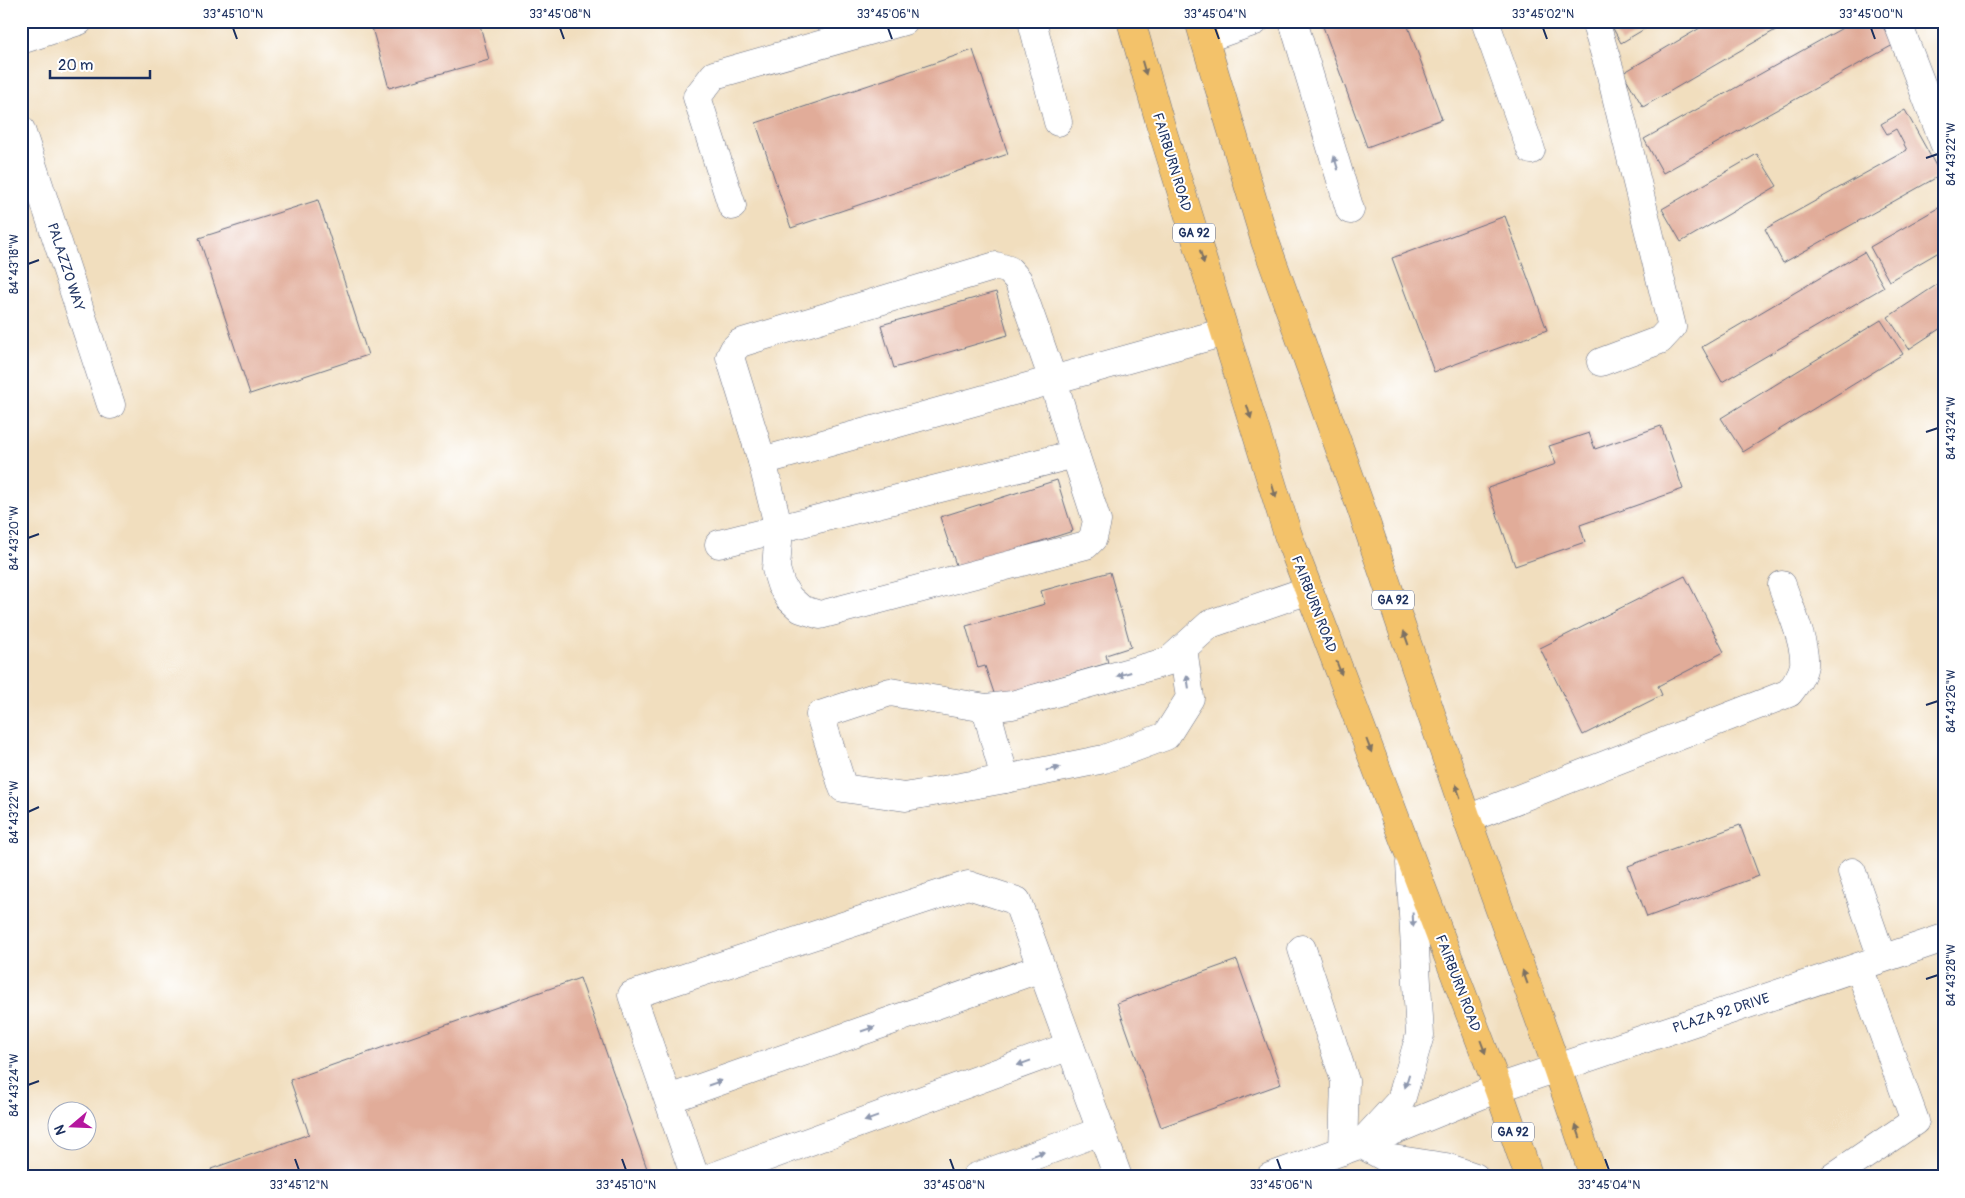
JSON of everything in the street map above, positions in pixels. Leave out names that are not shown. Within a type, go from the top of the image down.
[{"type":"main road","name":"FAIRBURN ROAD","points":[[1131,21],[1160,123],[1288,535],[1498,1088],[1529,1177]]},
{"type":"main road","name":"GA 92","points":[[1202,30],[1265,241],[1361,508],[1467,819],[1557,1068],[1594,1177]]},
{"type":"street","points":[[21,40],[79,21]]},
{"type":"street","points":[[732,206],[697,96],[714,75],[904,21]]},
{"type":"street","points":[[1032,21],[1058,122]]},
{"type":"street","points":[[1202,30],[1254,21]]},
{"type":"street","points":[[1293,21],[1350,210]]},
{"type":"street","points":[[1486,21],[1531,150]]},
{"type":"street","points":[[1595,21],[1610,71],[1672,327],[1660,340],[1601,362]]},
{"type":"street","points":[[1897,21],[1944,143]]},
{"type":"street","name":"PALAZZO WAY","points":[[21,130],[111,405]]},
{"type":"street","points":[[996,266],[1009,270],[1018,280],[1053,380],[1097,521],[1093,538],[1086,545],[820,615],[801,609],[788,598],[780,585],[776,569],[779,529],[762,461],[730,358],[734,349],[740,343],[996,266]]},
{"type":"street","points":[[762,461],[1225,332]]},
{"type":"street","points":[[719,544],[1075,454]]},
{"type":"street","points":[[1467,819],[1789,693],[1800,678],[1804,664],[1800,637],[1782,585]]},
{"type":"street","points":[[1183,648],[1190,698],[1166,736],[1104,759],[1005,779],[905,796],[843,788],[820,715],[890,692],[986,708],[1012,705],[1169,661],[1183,648],[1210,624],[1309,590]]},
{"type":"street","points":[[986,708],[1005,779]]},
{"type":"street","points":[[1352,1147],[1401,1100],[1420,1035],[1410,854]]},
{"type":"street","points":[[1832,1177],[1915,1121],[1871,963],[1852,872]]},
{"type":"street","points":[[695,1177],[632,995],[968,885],[1017,901],[1118,1177]]},
{"type":"street","name":"PLAZA 92 DRIVE","points":[[1270,1177],[1352,1147],[1498,1088],[1944,938]]},
{"type":"street","points":[[1302,949],[1345,1080],[1352,1147]]},
{"type":"street","points":[[669,1099],[1041,968]]},
{"type":"street","points":[[712,1177],[1070,1046]]},
{"type":"street","points":[[976,1177],[1101,1132]]},
{"type":"street","points":[[1352,1147],[1386,1158],[1446,1167],[1475,1177]]},
{"type":"building","points":[[370,21],[479,21],[489,60],[389,88]]},
{"type":"building","points":[[1321,21],[1406,21],[1442,119],[1367,147]]},
{"type":"building","points":[[1609,21],[1658,21],[1621,43]]},
{"type":"building","points":[[1712,21],[1791,21],[1643,107],[1623,73]]},
{"type":"building","points":[[1855,21],[1880,21],[1893,45],[1663,173],[1644,139]]},
{"type":"building","points":[[973,50],[1008,154],[791,228],[756,123]]},
{"type":"building","points":[[1905,110],[1941,175],[1783,263],[1765,229],[1907,150],[1896,129],[1887,134],[1881,124]]},
{"type":"building","points":[[1757,154],[1777,186],[1681,242],[1662,209]]},
{"type":"building","points":[[318,200],[368,355],[250,394],[199,238]]},
{"type":"building","points":[[1938,208],[1944,218],[1944,249],[1889,281],[1870,247]]},
{"type":"building","points":[[1505,216],[1547,330],[1434,372],[1392,258]]},
{"type":"building","points":[[1864,252],[1884,287],[1722,382],[1702,347]]},
{"type":"building","points":[[1944,280],[1944,326],[1909,349],[1888,317]]},
{"type":"building","points":[[996,292],[1008,335],[894,368],[881,325]]},
{"type":"building","points":[[1881,320],[1903,354],[1743,452],[1721,418]]},
{"type":"building","points":[[1661,426],[1683,489],[1580,525],[1585,542],[1515,566],[1488,488],[1556,464],[1549,446],[1589,433],[1595,449]]},
{"type":"building","points":[[1057,480],[1073,531],[957,568],[940,517]]},
{"type":"building","points":[[1110,572],[1131,647],[1106,655],[1108,663],[995,696],[985,666],[978,668],[966,626],[1045,604],[1041,591]]},
{"type":"building","points":[[1685,576],[1724,652],[1658,686],[1662,695],[1583,735],[1540,648]]},
{"type":"building","points":[[1740,825],[1759,876],[1647,917],[1628,866]]},
{"type":"building","points":[[1237,960],[1281,1084],[1161,1127],[1117,1003]]},
{"type":"building","points":[[580,978],[650,1177],[214,1177],[211,1169],[309,1134],[290,1080]]}]
